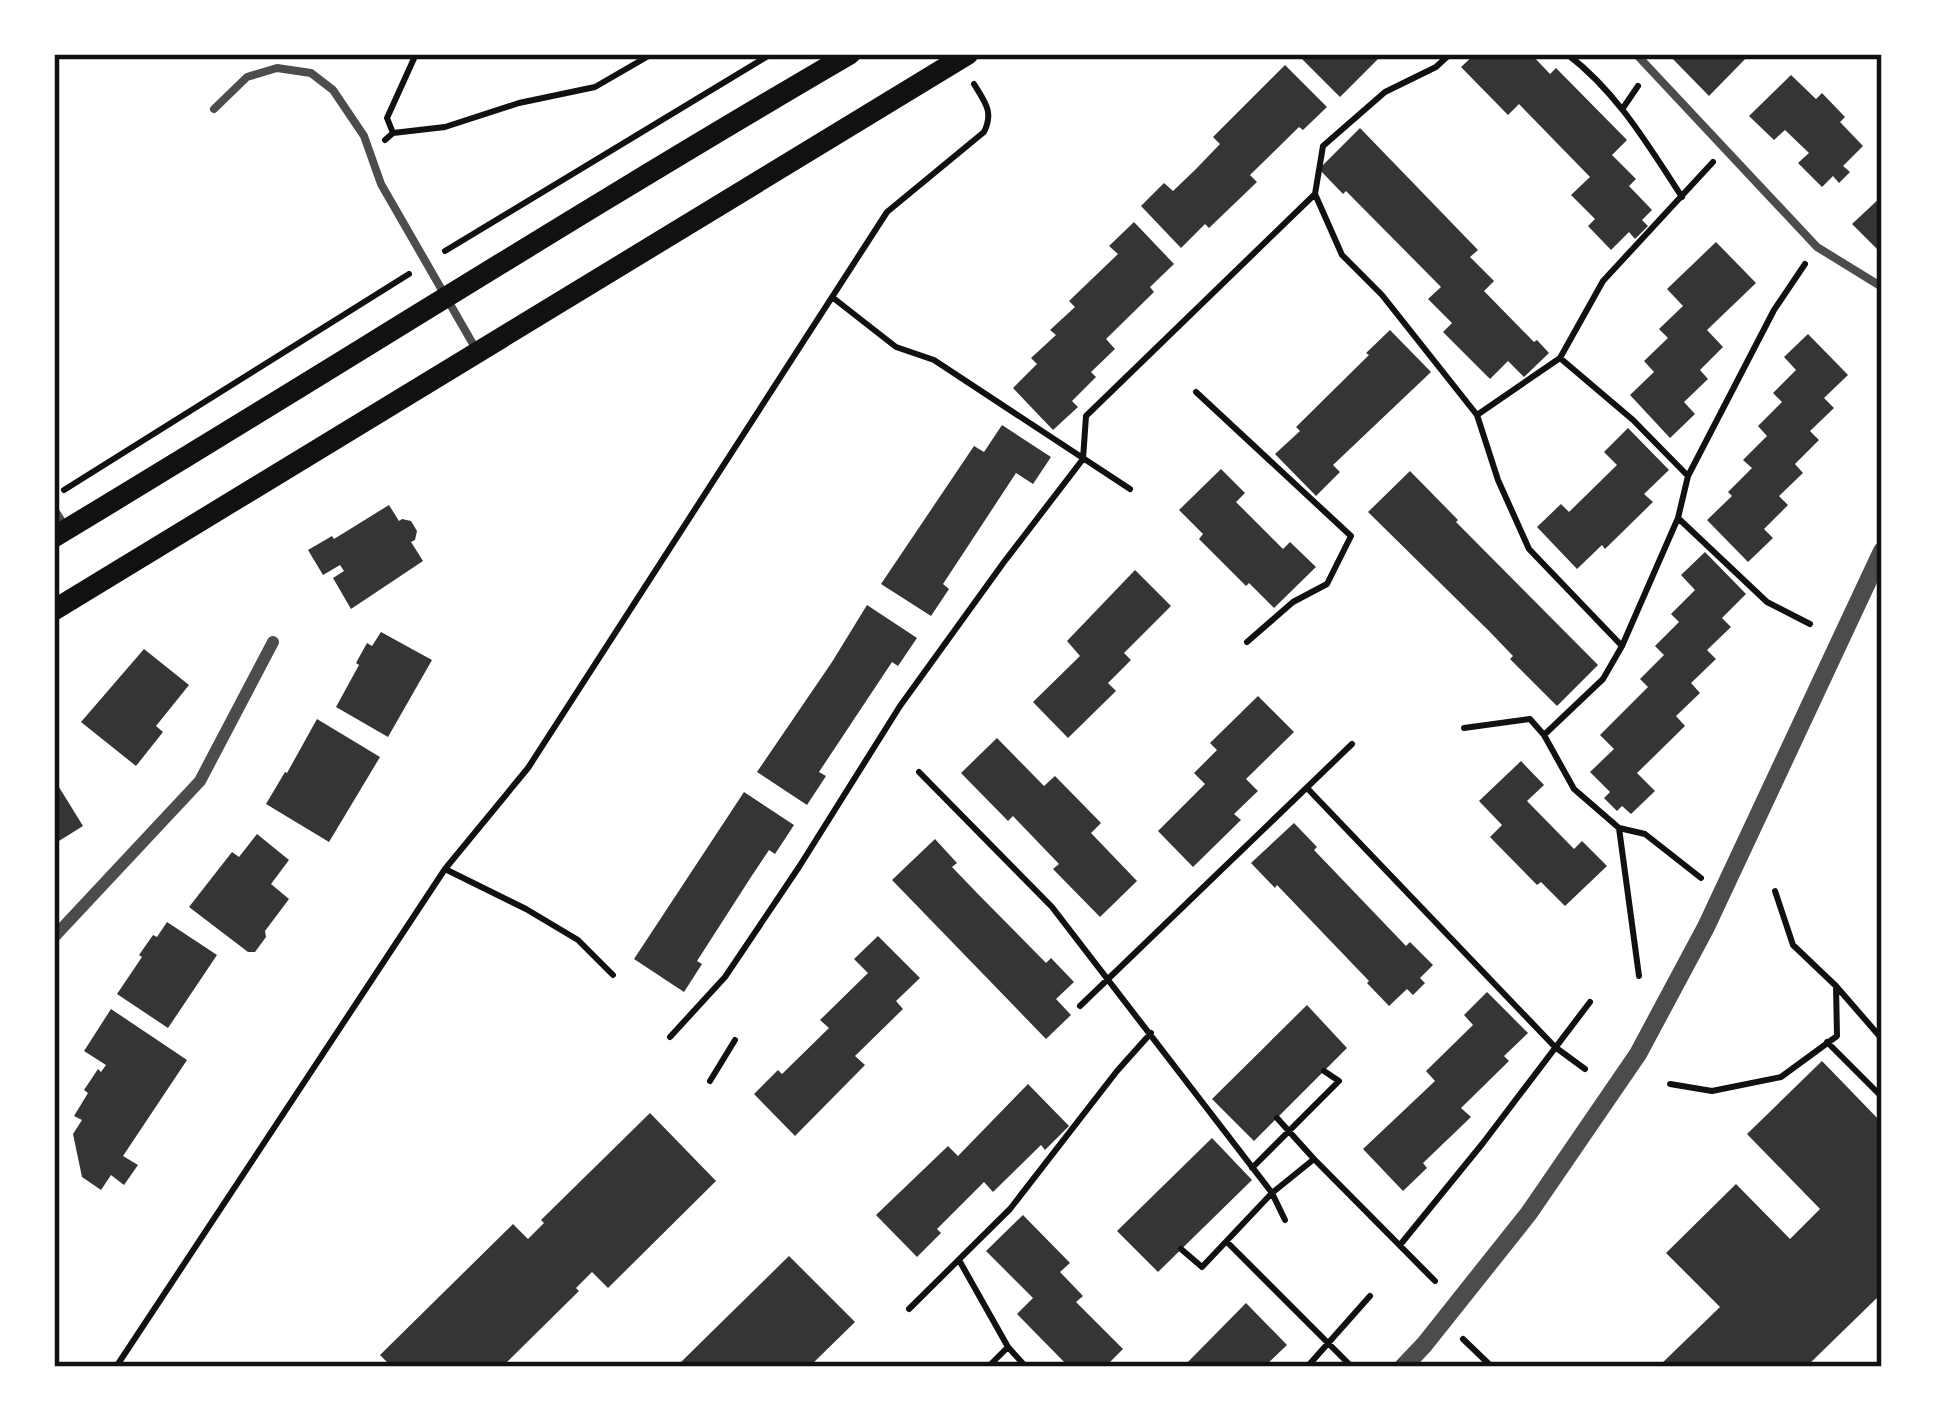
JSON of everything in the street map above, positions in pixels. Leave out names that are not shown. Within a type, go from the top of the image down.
[{"type":"main road","points":[[60,534],[666,161],[850,54]]},
{"type":"main road","points":[[54,610],[968,54]]},
{"type":"street","points":[[1403,1367],[1528,1213],[1638,1054],[1722,893],[1882,551]]},
{"type":"street","points":[[54,937],[200,781],[273,642]]},
{"type":"lane","points":[[1636,54],[1817,247],[1882,287]]},
{"type":"lane","points":[[214,109],[247,77],[277,68],[311,73],[333,90],[364,136],[381,184],[478,352]]},
{"type":"lane","points":[[54,509],[60,534]]},
{"type":"path","points":[[393,133],[387,118],[416,54]]},
{"type":"path","points":[[370,153],[393,133],[445,127],[519,103],[595,87],[652,54]]},
{"type":"path","points":[[1450,54],[1436,67],[1385,92],[1323,146],[1315,194],[1342,255],[1382,296],[1477,415],[1498,480],[1529,549],[1622,646]]},
{"type":"path","points":[[1567,54],[1590,71],[1623,108],[1682,197]]},
{"type":"path","points":[[116,1367],[445,869],[528,768],[887,212],[984,132],[989,110],[974,84]]},
{"type":"path","points":[[1477,415],[1560,358],[1603,281],[1725,149]]},
{"type":"path","points":[[670,1037],[724,977],[900,706],[1083,459],[1086,416],[1315,194]]},
{"type":"path","points":[[1544,735],[1603,679],[1622,646],[1678,518],[1688,476],[1774,310],[1817,247]]},
{"type":"path","points":[[832,297],[896,346],[934,360],[1130,489]]},
{"type":"path","points":[[1560,358],[1633,420],[1688,476]]},
{"type":"path","points":[[1196,392],[1351,536],[1327,584],[1293,602],[1247,642]]},
{"type":"path","points":[[1678,518],[1767,602],[1810,624]]},
{"type":"path","points":[[1464,728],[1530,719],[1574,790],[1619,827],[1645,834],[1722,893]]},
{"type":"path","points":[[1081,1006],[1352,744]]},
{"type":"path","points":[[919,772],[1052,907],[1272,1192],[1285,1220]]},
{"type":"path","points":[[1307,788],[1555,1047],[1585,1070]]},
{"type":"path","points":[[1619,827],[1639,976]]},
{"type":"path","points":[[445,869],[578,940],[613,975]]},
{"type":"path","points":[[1774,891],[1792,945],[1882,1039]]},
{"type":"path","points":[[1670,1084],[1712,1091],[1781,1077],[1837,1036],[1836,986]]},
{"type":"path","points":[[1400,1245],[1590,1002]]},
{"type":"path","points":[[909,1309],[1010,1209],[1151,1033]]},
{"type":"path","points":[[710,1081],[736,1040]]},
{"type":"path","points":[[1827,1042],[1882,1097]]},
{"type":"path","points":[[1252,1168],[1339,1082],[1324,1071]]},
{"type":"path","points":[[1277,1118],[1435,1280]]},
{"type":"path","points":[[1181,1249],[1202,1267],[1272,1192],[1313,1159]]},
{"type":"path","points":[[1226,1241],[1352,1367]]},
{"type":"path","points":[[959,1260],[1007,1347],[1026,1367]]},
{"type":"path","points":[[1307,1367],[1370,1296]]},
{"type":"path","points":[[1443,1321],[1492,1367]]},
{"type":"path","points":[[988,1367],[1007,1347]]},
{"type":"building","points":[[1297,54],[1383,54],[1340,97]]},
{"type":"building","points":[[1475,54],[1531,54],[1550,74],[1556,68],[1627,140],[1612,155],[1636,179],[1629,186],[1652,210],[1642,220],[1648,226],[1635,239],[1629,232],[1611,250],[1588,226],[1595,219],[1571,195],[1590,177],[1519,104],[1508,115],[1461,67]]},
{"type":"building","points":[[1668,54],[1750,54],[1709,96]]},
{"type":"building","points":[[1285,65],[1327,107],[1250,175],[1257,182],[1181,248],[1141,206],[1164,183],[1173,191],[1196,169],[1220,144],[1213,137]]},
{"type":"building","points":[[1791,75],[1816,99],[1822,93],[1863,146],[1843,166],[1850,172],[1839,183],[1833,176],[1822,187],[1798,163],[1809,153],[1785,130],[1774,140],[1749,116]]},
{"type":"building","points":[[1360,128],[1478,250],[1470,257],[1494,281],[1484,291],[1549,353],[1524,377],[1508,361],[1490,379],[1443,332],[1452,323],[1428,299],[1441,287],[1319,169]]},
{"type":"building","points":[[1882,196],[1882,254],[1852,224]]},
{"type":"building","points":[[1134,222],[1174,264],[1150,287],[1154,292],[1106,339],[1115,349],[1091,372],[1096,377],[1072,401],[1078,407],[1053,430],[1013,388],[1037,364],[1031,358],[1056,335],[1050,330],[1075,307],[1069,301],[1118,254],[1109,246]]},
{"type":"building","points":[[1716,242],[1756,283],[1707,330],[1723,347],[1700,370],[1708,379],[1684,402],[1695,414],[1670,438],[1630,395],[1654,372],[1644,361],[1668,338],[1659,329],[1683,306],[1667,289]]},
{"type":"building","points":[[1390,330],[1431,372],[1333,465],[1340,472],[1316,496],[1275,454]]},
{"type":"building","points":[[1808,334],[1848,375],[1824,398],[1834,408],[1810,431],[1819,440],[1795,464],[1803,473],[1779,496],[1788,505],[1764,529],[1773,538],[1748,562],[1707,520],[1752,468],[1743,460],[1767,436],[1758,426],[1782,402],[1773,393],[1796,370],[1784,357]]},
{"type":"building","points":[[1002,425],[1051,457],[1033,484],[1016,473],[943,584],[949,589],[931,616],[881,584],[974,446],[984,452]]},
{"type":"building","points":[[1628,428],[1669,470],[1644,494],[1653,502],[1577,569],[1537,527],[1561,504],[1569,512],[1617,465],[1604,452]]},
{"type":"building","points":[[1221,469],[1245,493],[1236,502],[1283,549],[1290,542],[1316,567],[1274,608],[1199,539],[1203,534],[1179,510]]},
{"type":"building","points":[[1410,471],[1598,665],[1557,706],[1489,631],[1368,512]]},
{"type":"building","points":[[389,505],[399,521],[411,521],[417,531],[411,542],[423,561],[351,609],[333,578],[344,571],[340,565],[323,575],[308,550]]},
{"type":"building","points":[[1705,552],[1746,594],[1722,618],[1731,627],[1707,650],[1716,659],[1691,683],[1700,693],[1676,716],[1685,726],[1637,773],[1655,791],[1631,814],[1622,806],[1617,811],[1604,798],[1610,792],[1590,772],[1614,749],[1600,735],[1648,687],[1640,679],[1664,655],[1655,646],[1679,622],[1671,614],[1695,590],[1681,575]]},
{"type":"building","points":[[1135,570],[1171,606],[1124,653],[1131,660],[1108,683],[1116,691],[1068,738],[1033,702],[1080,656],[1067,641]]},
{"type":"building","points":[[867,605],[917,638],[898,666],[892,662],[819,772],[826,776],[807,805],[757,772]]},
{"type":"building","points":[[381,632],[432,660],[388,737],[336,707],[367,643],[372,646]]},
{"type":"building","points":[[144,649],[189,685],[156,726],[163,732],[136,766],[81,722]]},
{"type":"building","points":[[1258,696],[1294,732],[1246,779],[1258,791],[1234,814],[1241,820],[1193,867],[1158,831],[1205,784],[1194,773],[1217,750],[1210,743]]},
{"type":"building","points":[[317,719],[380,757],[329,842],[266,804]]},
{"type":"building","points":[[997,738],[1044,786],[1055,776],[1101,823],[1091,833],[1137,881],[1100,917],[1053,869],[1059,864],[1013,816],[1008,821],[961,773]]},
{"type":"building","points":[[1521,761],[1544,785],[1527,801],[1574,849],[1582,841],[1607,866],[1565,906],[1490,837],[1502,825],[1479,801]]},
{"type":"building","points":[[54,779],[83,826],[54,844]]},
{"type":"building","points":[[744,792],[794,825],[775,854],[769,850],[751,877],[697,961],[702,964],[684,992],[634,959]]},
{"type":"building","points":[[1294,823],[1406,946],[1410,942],[1433,965],[1420,978],[1425,983],[1413,995],[1407,989],[1389,1006],[1251,863]]},
{"type":"building","points":[[257,834],[289,860],[271,884],[289,899],[255,952],[248,952],[189,907],[232,852],[239,857]]},
{"type":"building","points":[[935,839],[957,863],[952,867],[976,892],[1046,963],[1051,958],[1074,982],[1056,999],[1071,1015],[1046,1039],[892,880]]},
{"type":"building","points":[[167,922],[217,955],[168,1028],[117,994],[139,955]]},
{"type":"building","points":[[878,936],[920,978],[896,1001],[903,1009],[855,1056],[865,1065],[795,1136],[754,1094],[829,1028],[820,1020],[868,973],[854,959]]},
{"type":"building","points":[[1487,992],[1528,1033],[1504,1056],[1509,1061],[1461,1108],[1471,1117],[1423,1163],[1427,1168],[1403,1191],[1363,1149],[1435,1081],[1426,1071],[1473,1025],[1464,1015]]},
{"type":"building","points":[[1307,1005],[1347,1048],[1254,1141],[1212,1099]]},
{"type":"building","points":[[111,1009],[187,1060],[123,1156],[138,1165],[124,1185],[111,1175],[101,1190],[82,1177],[73,1134],[82,1120],[74,1116],[88,1093],[84,1090],[106,1065],[84,1051]]},
{"type":"building","points":[[1822,1061],[1882,1123],[1882,1293],[1806,1367],[1658,1367],[1720,1307],[1666,1253],[1736,1184],[1790,1239],[1820,1209],[1747,1134]]},
{"type":"building","points":[[1028,1084],[1069,1126],[1045,1150],[1041,1145],[993,1192],[984,1182],[937,1229],[941,1233],[917,1257],[876,1215],[948,1146],[958,1156]]},
{"type":"building","points":[[650,1113],[716,1181],[608,1288],[592,1272],[576,1288],[579,1291],[502,1367],[392,1367],[380,1355],[513,1224],[528,1239],[544,1223],[541,1220]]},
{"type":"building","points":[[1212,1138],[1252,1180],[1158,1272],[1117,1231]]},
{"type":"building","points":[[1023,1215],[1070,1263],[1060,1272],[1083,1296],[1076,1302],[1123,1349],[1105,1367],[1069,1367],[1017,1314],[1033,1298],[986,1251]]},
{"type":"building","points":[[789,1256],[855,1322],[809,1367],[686,1367],[681,1362]]},
{"type":"building","points":[[1246,1303],[1287,1345],[1264,1367],[1183,1367]]}]
